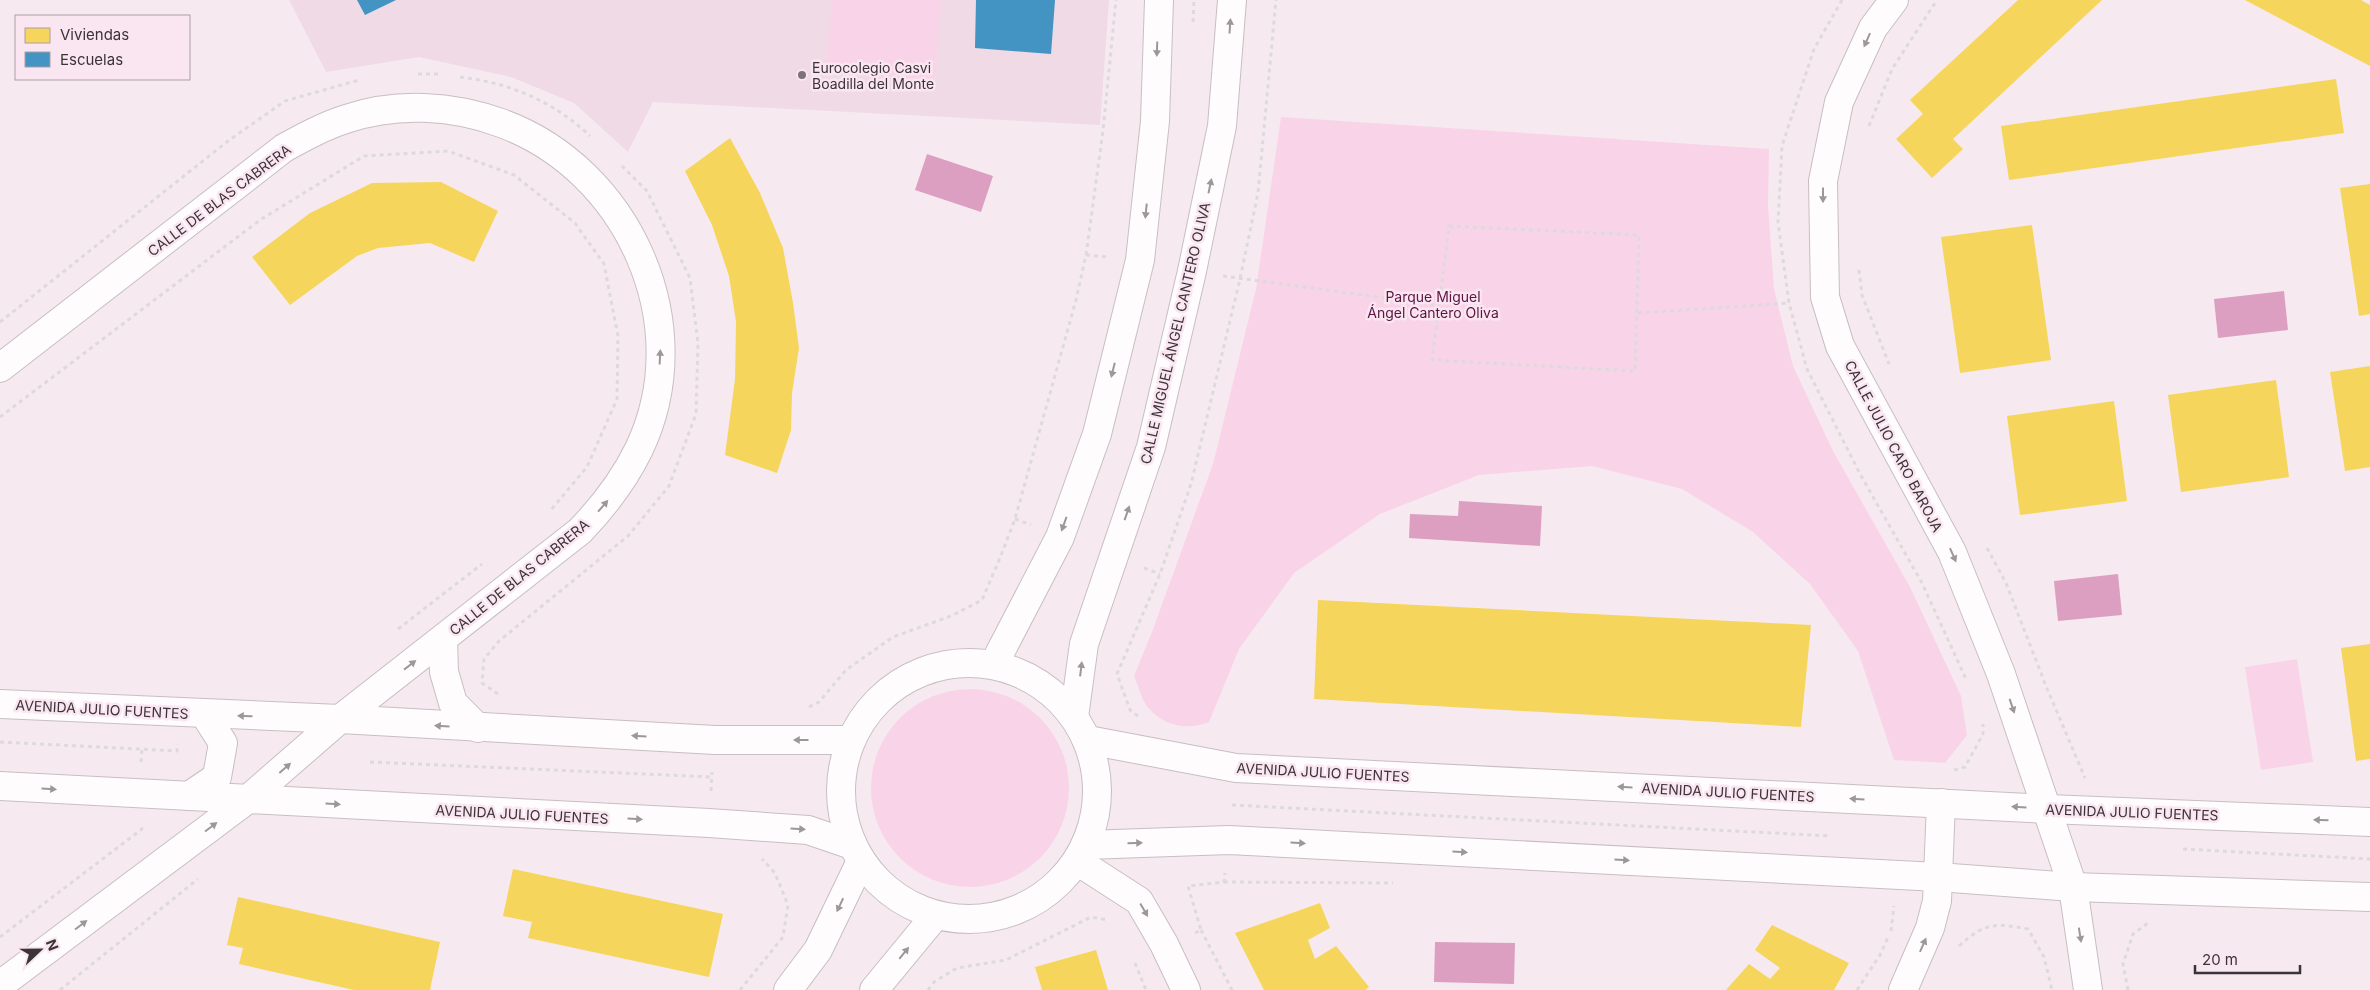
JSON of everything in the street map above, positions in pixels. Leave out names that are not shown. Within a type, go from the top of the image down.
[{"type":"street","points":[[994,664],[1060,537],[1094,444],[1140,260],[1155,121],[1159,0]]},
{"type":"street","name":"CALLE MIGUEL ÁNGEL CANTERO OLIVA","points":[[1074,717],[1084,644],[1150,447],[1192,271],[1222,126],[1232,0]]},
{"type":"street","name":"CALLE JULIO CARO BAROJA","points":[[1894,0],[1873,28],[1839,102],[1823,181],[1825,298],[1840,346],[1952,552],[2001,674],[2073,887],[2088,990]]},
{"type":"street","name":"CALLE DE BLAS CABRERA","points":[[0,368],[284,148],[315,131],[347,118],[380,111],[414,108],[449,109],[491,119],[515,128],[546,144],[574,164],[598,188],[620,216],[637,246],[649,278],[655,303],[660,346],[658,381],[652,415],[640,447],[624,478],[604,506],[580,530],[340,719],[248,800],[0,986]]},
{"type":"street","points":[[444,639],[444,672],[453,703],[478,728]]},
{"type":"street","points":[[959,662],[994,664],[1039,683],[1074,717],[1088,740],[1095,766],[1098,793],[1095,819],[1082,853],[1051,892],[1015,912],[976,920],[935,916],[906,903],[887,890],[857,853],[842,811],[841,775],[850,740],[868,710],[894,686],[925,670],[959,662]]},
{"type":"street","name":"AVENIDA JULIO FUENTES","points":[[0,704],[205,715],[340,719],[715,740],[850,740]]},
{"type":"street","name":"AVENIDA JULIO FUENTES","points":[[189,796],[217,777],[223,743],[205,715]]},
{"type":"street","name":"AVENIDA JULIO FUENTES","points":[[1088,740],[1236,768],[2048,809],[2370,822]]},
{"type":"street","name":"AVENIDA JULIO FUENTES","points":[[0,786],[808,830],[857,853]]},
{"type":"street","points":[[1903,990],[1930,928],[1937,902],[1941,803]]},
{"type":"street","points":[[1082,853],[1229,840],[1938,876],[2073,887],[2370,897]]},
{"type":"street","points":[[788,990],[818,950],[857,853]]},
{"type":"street","points":[[1082,853],[1139,901],[1164,944],[1186,990]]},
{"type":"street","points":[[874,990],[935,916]]},
{"type":"path","points":[[802,710],[818,702],[846,670],[893,637],[951,616],[982,600],[1015,519],[1076,300],[1086,255],[1103,131],[1116,0]]},
{"type":"path","points":[[1142,719],[1130,710],[1117,674],[1160,574],[1191,484],[1240,279],[1258,194],[1276,0]]},
{"type":"path","points":[[1842,0],[1814,49],[1782,146],[1778,222],[1789,303],[1807,369],[1860,474],[1922,583],[1970,687]]},
{"type":"path","points":[[1867,129],[1892,69],[1936,0]]},
{"type":"path","points":[[417,74],[445,75]]},
{"type":"path","points":[[455,76],[484,80],[544,101],[572,119],[593,139]]},
{"type":"path","points":[[0,322],[228,141],[285,101],[363,79]]},
{"type":"path","points":[[0,417],[260,220],[364,156],[448,151],[514,174],[575,223],[604,264],[618,336],[617,399],[588,467],[546,516]]},
{"type":"path","points":[[504,698],[482,683],[484,659],[499,641],[628,536],[669,486],[696,414],[698,343],[690,278],[647,190],[620,165]]},
{"type":"path","points":[[1449,226],[1639,235],[1638,313],[1635,371],[1432,360],[1449,226]]},
{"type":"path","points":[[1086,255],[1140,260]]},
{"type":"path","points":[[1859,269],[1862,295],[1890,368]]},
{"type":"path","points":[[1192,271],[1438,305]]},
{"type":"path","points":[[1638,313],[1789,303],[1862,295]]},
{"type":"path","points":[[1984,542],[2006,583],[2046,686],[2086,779],[2094,780]]},
{"type":"path","points":[[394,633],[456,582],[486,561]]},
{"type":"path","points":[[1947,773],[1965,767],[1983,734],[1982,718]]},
{"type":"path","points":[[370,762],[712,777]]},
{"type":"path","points":[[1232,990],[1201,930],[1188,886],[1224,882],[1236,768]]},
{"type":"path","points":[[1232,805],[1831,836]]},
{"type":"path","points":[[0,937],[142,829],[141,817]]},
{"type":"path","points":[[2177,849],[2370,859]]},
{"type":"path","points":[[60,990],[201,878]]},
{"type":"path","points":[[928,990],[934,982],[957,968],[1006,960],[1091,917],[1112,921]]},
{"type":"path","points":[[2128,990],[2123,964],[2133,934],[2149,922]]},
{"type":"path","points":[[1955,955],[1958,946],[1974,932],[2000,924],[2028,929],[2044,957],[2052,990]]},
{"type":"path","points":[[1146,990],[1132,957],[1201,930]]},
{"type":"path","points":[[1857,990],[1880,954]]},
{"type":"shaded area","name":"Eurocolegio Casvi Boadilla del Monte","points":[[289,0],[1109,0],[1100,125],[653,102],[628,152],[574,103],[511,77],[419,57],[326,72]]},
{"type":"shaded area","points":[[927,154],[993,176],[981,212],[915,190]]},
{"type":"shaded area","points":[[2284,291],[2288,330],[2218,338],[2214,299]]},
{"type":"shaded area","points":[[1459,501],[1542,506],[1540,546],[1409,538],[1410,514],[1458,516]]},
{"type":"shaded area","points":[[2118,574],[2122,615],[2058,621],[2054,581]]},
{"type":"shaded area","points":[[1435,942],[1515,943],[1514,984],[1434,982]]},
{"type":"green space","points":[[832,0],[941,0],[934,81],[825,71]]},
{"type":"green space","name":"Parque Miguel Ángel Cantero Oliva","points":[[1281,117],[1769,149],[1768,205],[1774,289],[1793,366],[1833,451],[1910,587],[1961,696],[1967,735],[1945,763],[1894,760],[1858,651],[1810,584],[1753,532],[1682,489],[1592,466],[1479,475],[1380,514],[1294,573],[1239,649],[1209,722],[1192,726],[1175,725],[1159,718],[1152,712],[1144,702],[1134,676],[1152,632],[1213,464],[1256,289]]},
{"type":"green space","points":[[2297,659],[2313,762],[2261,770],[2245,667]]},
{"type":"green space","points":[[970,689],[989,691],[1008,697],[1025,706],[1040,718],[1052,733],[1061,750],[1067,769],[1069,788],[1067,807],[1061,826],[1052,843],[1040,858],[1025,870],[1008,879],[989,885],[970,887],[951,885],[932,879],[915,870],[900,858],[888,843],[879,826],[873,807],[871,788],[873,769],[879,750],[888,733],[900,718],[915,706],[932,697],[951,691]]},
{"type":"building: Viviendas","points":[[2018,0],[2102,0],[1953,139],[1963,149],[1932,178],[1896,139],[1923,114],[1910,100]]},
{"type":"building: Viviendas","points":[[2245,0],[2361,0],[2370,5],[2370,66]]},
{"type":"building: Viviendas","points":[[2336,79],[2344,133],[2009,180],[2001,126]]},
{"type":"building: Viviendas","points":[[730,138],[760,193],[783,248],[793,303],[799,348],[792,393],[791,430],[777,473],[725,455],[735,379],[736,322],[729,276],[712,225],[685,171]]},
{"type":"building: Viviendas","points":[[441,182],[498,211],[474,262],[430,243],[378,248],[357,256],[290,305],[252,257],[310,213],[372,183]]},
{"type":"building: Viviendas","points":[[2370,184],[2370,314],[2359,316],[2340,188]]},
{"type":"building: Viviendas","points":[[2032,225],[2051,360],[1960,373],[1941,237]]},
{"type":"building: Viviendas","points":[[2370,366],[2370,467],[2345,471],[2330,372]]},
{"type":"building: Viviendas","points":[[2276,380],[2289,477],[2181,492],[2168,395]]},
{"type":"building: Viviendas","points":[[2114,401],[2127,501],[2020,515],[2007,416]]},
{"type":"building: Viviendas","points":[[1318,600],[1811,625],[1801,727],[1314,699]]},
{"type":"building: Viviendas","points":[[2370,644],[2370,759],[2356,761],[2341,648]]},
{"type":"building: Viviendas","points":[[513,869],[723,914],[709,977],[528,938],[532,922],[503,916]]},
{"type":"building: Viviendas","points":[[238,897],[440,942],[430,990],[354,990],[239,964],[243,948],[227,945]]},
{"type":"building: Viviendas","points":[[1320,903],[1330,928],[1308,940],[1315,959],[1336,946],[1369,987],[1365,990],[1264,990],[1235,933]]},
{"type":"building: Viviendas","points":[[1772,925],[1849,963],[1834,990],[1726,990],[1749,964],[1770,979],[1780,968],[1755,950]]},
{"type":"building: Viviendas","points":[[1096,950],[1108,990],[1042,990],[1035,967]]},
{"type":"building: Escuelas","points":[[357,0],[396,0],[365,15]]},
{"type":"building: Escuelas","points":[[976,0],[1055,0],[1051,54],[975,48]]},
{"type":"place","name":"Eurocolegio Casvi Boadilla del Monte","points":[[802,75]]}]
